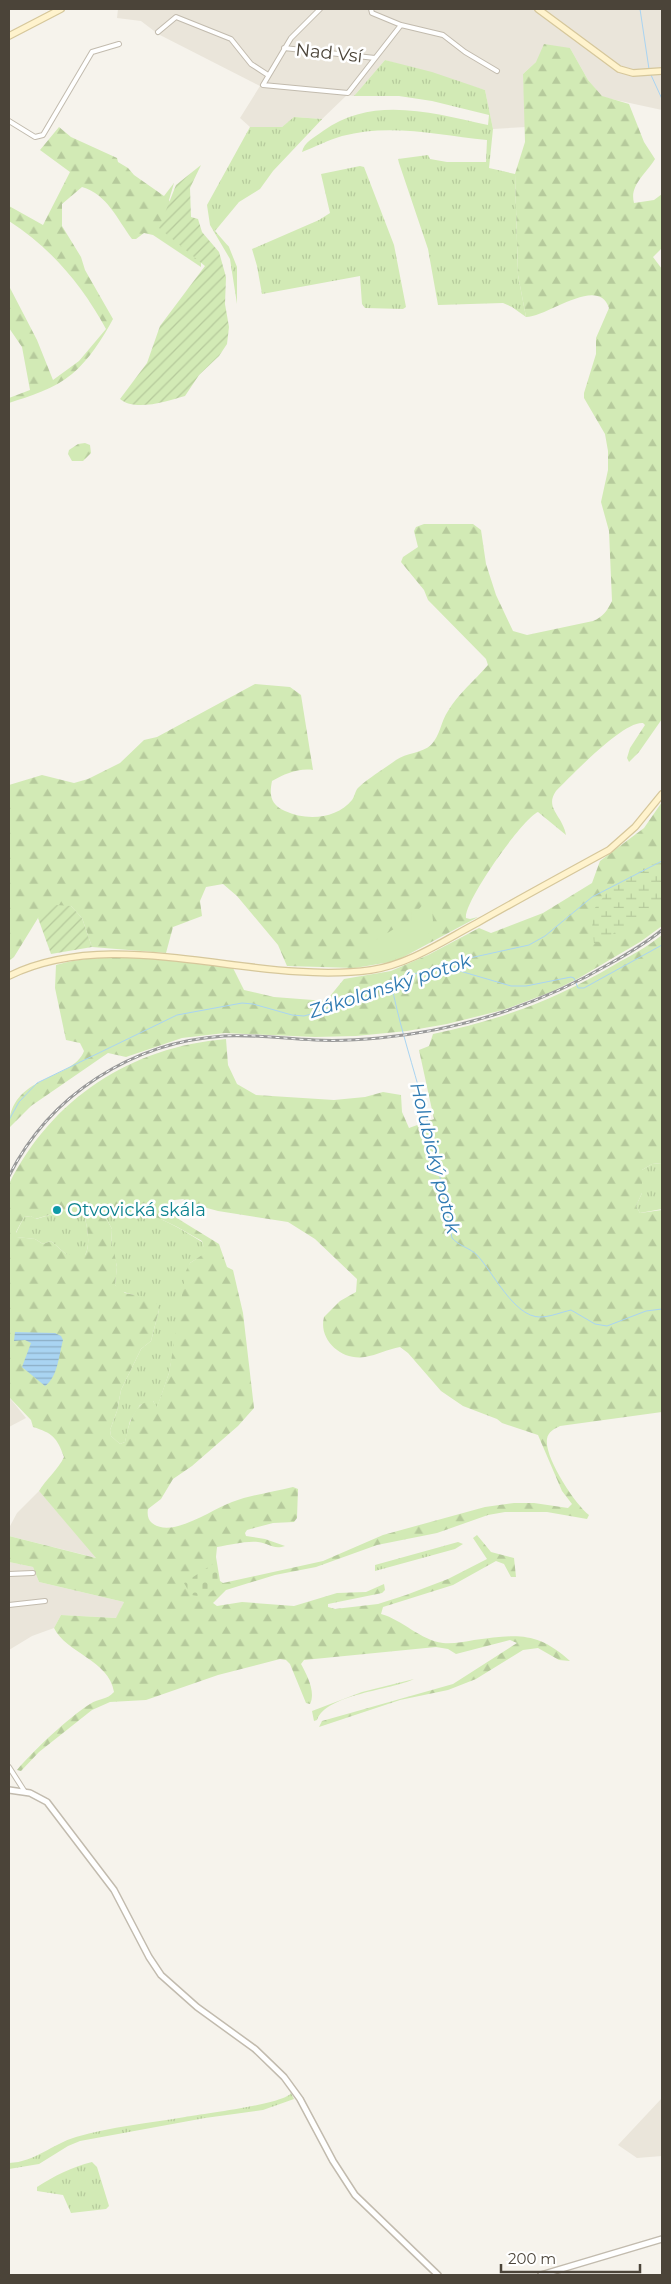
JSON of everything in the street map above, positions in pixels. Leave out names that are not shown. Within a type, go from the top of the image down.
[{"type":"main road","points":[[9,36],[61,9]]},
{"type":"main road","points":[[538,9],[619,70],[644,73],[659,71]]},
{"type":"main road","points":[[9,976],[52,960],[106,954],[144,956],[294,972],[349,972],[398,964],[609,850],[635,827],[662,794]]},
{"type":"street","points":[[320,9],[291,38],[263,85],[348,93],[401,25]]},
{"type":"street","points":[[371,9],[372,13],[401,25],[443,35],[465,52],[496,71]]},
{"type":"street","points":[[158,32],[176,17],[231,39],[251,64],[268,75]]},
{"type":"street","points":[[9,122],[35,137],[44,135],[92,52],[119,44]]},
{"type":"street","name":"Nad Vsí","points":[[284,48],[375,58]]},
{"type":"street","points":[[9,1574],[32,1573]]},
{"type":"street","points":[[9,1605],[46,1601]]},
{"type":"street","points":[[9,1767],[25,1792]]},
{"type":"street","points":[[9,1790],[25,1792],[45,1800],[57,1813],[114,1890],[148,1957],[161,1975],[197,2007],[255,2049],[284,2077],[300,2099],[338,2169],[355,2195],[438,2275]]},
{"type":"street","points":[[541,2275],[662,2239]]},
{"type":"shaded area","points":[[118,9],[662,9],[662,110],[602,97],[588,80],[570,48],[536,62],[523,74],[526,127],[493,129],[485,90],[385,60],[354,96],[347,95],[322,119],[295,117],[282,127],[250,127],[240,118],[260,86],[158,34],[141,21],[117,18]]},
{"type":"shaded area","points":[[9,1397],[26,1418],[9,1427]]},
{"type":"shaded area","points":[[39,1491],[97,1558],[9,1536],[9,1528],[17,1513]]},
{"type":"shaded area","points":[[9,1562],[33,1567],[39,1582],[124,1602],[117,1618],[61,1615],[54,1628],[32,1636],[9,1650]]},
{"type":"shaded area","points":[[662,2098],[662,2156],[637,2158],[618,2145]]},
{"type":"green space","points":[[544,44],[570,48],[588,80],[602,96],[629,104],[644,142],[655,159],[636,185],[633,197],[634,203],[654,200],[662,194],[662,248],[653,257],[662,269],[662,719],[639,752],[629,762],[627,758],[630,748],[645,725],[643,723],[634,725],[611,740],[585,762],[556,791],[552,802],[553,807],[566,835],[538,812],[530,818],[507,845],[474,896],[466,918],[478,917],[396,961],[355,968],[287,966],[278,945],[237,896],[223,884],[206,887],[200,901],[202,916],[173,927],[166,953],[92,947],[82,918],[71,906],[38,918],[14,957],[9,961],[9,785],[42,775],[74,783],[88,779],[120,763],[144,740],[157,737],[255,684],[290,687],[301,695],[313,770],[297,771],[277,778],[272,781],[271,791],[274,803],[280,809],[293,814],[311,817],[338,811],[352,800],[358,788],[372,776],[400,758],[423,750],[431,745],[452,705],[488,665],[486,659],[428,600],[424,590],[401,562],[403,557],[418,547],[414,531],[416,527],[424,524],[473,524],[481,530],[486,564],[496,595],[513,631],[527,635],[593,621],[602,616],[608,608],[612,601],[609,531],[601,502],[608,470],[608,451],[605,434],[584,398],[584,393],[596,354],[596,338],[609,308],[603,299],[594,295],[584,296],[547,311],[526,317],[518,275],[515,174],[525,142],[523,74],[536,62]]},
{"type":"green space","points":[[385,60],[432,72],[485,90],[493,129],[489,168],[515,174],[518,275],[526,317],[503,303],[438,305],[428,249],[398,159],[428,155],[430,159],[447,162],[486,162],[487,140],[414,131],[378,130],[342,136],[302,152],[310,140],[342,120],[362,113],[382,110],[424,112],[488,125],[489,115],[432,101],[399,96],[354,96]]},
{"type":"green space","points":[[325,116],[273,171],[260,189],[239,202],[215,231],[229,247],[237,267],[237,304],[230,259],[210,225],[207,205],[250,127],[282,127],[294,117],[322,119]]},
{"type":"green space","points":[[59,127],[71,137],[117,158],[118,162],[128,168],[134,175],[164,196],[174,183],[169,200],[201,262],[201,267],[153,235],[144,233],[136,239],[132,239],[105,201],[91,190],[82,187],[62,204],[62,226],[81,257],[85,270],[113,319],[95,349],[72,374],[50,388],[9,403],[9,398],[30,390],[22,347],[9,328],[9,286],[37,340],[53,380],[79,361],[106,329],[87,297],[52,255],[9,221],[9,206],[43,225],[70,172],[40,150]]},
{"type":"green space","points":[[201,165],[190,188],[191,217],[198,219],[202,232],[219,252],[226,277],[225,304],[229,327],[227,344],[219,356],[199,375],[185,396],[152,404],[134,405],[126,403],[120,399],[147,363],[160,326],[205,266],[159,228],[176,185]]},
{"type":"green space","points":[[360,166],[364,167],[394,245],[406,307],[403,309],[365,308],[362,304],[360,276],[262,294],[252,249],[319,220],[330,213],[321,174]]},
{"type":"green space","points":[[85,443],[90,445],[91,453],[83,461],[72,461],[68,454],[69,450],[78,444]]},
{"type":"green space","points":[[662,802],[662,926],[640,942],[579,978],[551,992],[503,1010],[447,1024],[407,1031],[356,1036],[315,1037],[225,1033],[182,1038],[126,1057],[108,1053],[31,1106],[9,1128],[12,1110],[19,1097],[42,1080],[68,1068],[78,1061],[84,1051],[80,1043],[66,1040],[55,988],[56,965],[78,960],[122,957],[233,968],[244,990],[274,997],[326,1001],[344,979],[391,971],[428,955],[479,928],[491,933],[543,913],[592,883],[600,861],[644,828]]},
{"type":"green space","points":[[662,863],[662,900],[601,942],[594,943],[591,913],[615,882],[653,864]]},
{"type":"green space","points":[[424,903],[432,910],[433,921],[427,938],[389,963],[367,952],[369,944],[399,926],[412,921],[411,910],[414,915]]},
{"type":"green space","points":[[56,905],[71,906],[82,918],[92,947],[51,954],[38,918]]},
{"type":"green space","points":[[662,935],[662,1163],[652,1164],[642,1170],[642,1193],[636,1206],[640,1213],[662,1210],[662,1412],[560,1426],[549,1434],[547,1447],[550,1457],[569,1491],[589,1515],[587,1519],[547,1512],[505,1512],[488,1515],[437,1533],[377,1545],[316,1567],[275,1575],[226,1590],[213,1603],[217,1606],[242,1602],[294,1606],[337,1593],[366,1592],[384,1584],[385,1590],[382,1593],[328,1604],[328,1607],[335,1609],[378,1604],[448,1579],[487,1559],[473,1538],[477,1535],[491,1552],[514,1558],[516,1577],[511,1577],[504,1564],[496,1561],[453,1585],[383,1607],[381,1614],[427,1638],[443,1643],[513,1636],[525,1637],[546,1644],[570,1661],[559,1660],[538,1648],[523,1650],[476,1679],[448,1690],[400,1700],[319,1727],[322,1721],[453,1684],[517,1643],[510,1640],[456,1654],[448,1649],[436,1647],[304,1660],[301,1664],[311,1689],[312,1699],[310,1704],[306,1703],[290,1664],[286,1660],[280,1659],[218,1675],[146,1700],[110,1702],[92,1710],[39,1752],[21,1771],[17,1770],[72,1717],[90,1704],[114,1692],[104,1672],[60,1637],[54,1628],[61,1615],[116,1618],[124,1602],[39,1582],[33,1567],[9,1562],[9,1536],[96,1558],[39,1491],[64,1457],[59,1445],[45,1431],[33,1427],[31,1420],[9,1397],[9,1184],[27,1153],[48,1126],[72,1102],[98,1082],[127,1066],[158,1053],[191,1044],[226,1039],[228,1065],[237,1084],[256,1095],[334,1100],[365,1097],[383,1092],[401,1095],[402,1112],[409,1128],[434,1119],[419,1050],[429,1046],[433,1034],[504,1015],[548,999],[592,977]],"holes":[[[183,1199],[218,1211],[288,1222],[315,1239],[357,1279],[356,1292],[340,1301],[324,1317],[323,1325],[328,1341],[340,1352],[356,1357],[365,1357],[400,1347],[408,1353],[441,1391],[463,1406],[497,1419],[502,1423],[538,1435],[562,1491],[572,1504],[568,1508],[534,1503],[514,1503],[485,1507],[383,1535],[323,1561],[223,1583],[220,1581],[216,1557],[217,1547],[253,1542],[274,1547],[285,1546],[265,1539],[246,1536],[245,1533],[247,1530],[273,1523],[294,1522],[297,1518],[298,1489],[293,1487],[254,1495],[181,1525],[160,1527],[149,1519],[148,1509],[161,1499],[173,1479],[192,1466],[238,1426],[254,1408],[243,1313],[233,1270],[227,1267],[219,1244],[180,1220],[167,1209],[174,1200]],[[80,1206],[87,1230],[88,1244],[85,1255],[67,1255],[51,1241],[43,1244],[35,1239],[17,1237],[16,1232],[24,1217],[31,1216],[35,1219]],[[132,1211],[160,1219],[202,1241],[205,1253],[190,1263],[186,1271],[169,1373],[157,1407],[153,1401],[141,1405],[133,1416],[125,1442],[120,1444],[111,1436],[110,1430],[117,1411],[121,1390],[141,1349],[151,1341],[159,1310],[155,1299],[125,1293],[115,1285],[117,1267],[114,1251],[111,1246],[112,1229],[106,1218],[108,1215]]]},
{"type":"green space","points":[[662,1163],[662,1209],[640,1213],[636,1206],[642,1193],[642,1170],[652,1164]]},
{"type":"green space","points":[[80,1206],[87,1230],[88,1244],[85,1255],[67,1255],[51,1241],[43,1244],[35,1239],[16,1237],[24,1217],[31,1216],[36,1219]]},
{"type":"green space","points":[[132,1210],[160,1219],[185,1232],[202,1242],[206,1253],[190,1263],[169,1373],[157,1408],[153,1401],[140,1405],[130,1421],[125,1442],[120,1444],[111,1436],[110,1430],[117,1411],[121,1390],[141,1349],[151,1341],[159,1310],[134,1295],[120,1291],[115,1285],[117,1266],[111,1246],[112,1229],[106,1218],[107,1215]]},
{"type":"green space","points":[[458,1542],[463,1544],[455,1549],[375,1571],[375,1565]]},
{"type":"green space","points":[[216,1562],[219,1585],[205,1597],[191,1595],[184,1583]]},
{"type":"green space","points":[[414,1679],[333,1704],[314,1721],[312,1711],[362,1692]]},
{"type":"green space","points":[[291,2093],[294,2099],[263,2110],[205,2118],[80,2141],[68,2146],[39,2164],[9,2169],[9,2163],[27,2160],[76,2137],[116,2128],[259,2105],[285,2097]]},
{"type":"green space","points":[[92,2162],[97,2167],[109,2206],[106,2209],[71,2213],[63,2195],[37,2191],[37,2187],[57,2176],[77,2166]]},
{"type":"water","points":[[15,1332],[55,1333],[61,1336],[63,1340],[57,1365],[53,1377],[45,1386],[22,1367],[31,1343],[25,1340],[14,1341]]},
{"type":"waterway","name":"Zákolanský potok","points":[[640,9],[649,69]]},
{"type":"waterway","name":"Zákolanský potok","points":[[651,75],[662,99]]},
{"type":"waterway","name":"Zákolanský potok","points":[[9,1120],[19,1102],[37,1083],[177,1015],[242,1003],[253,1004],[292,1015],[304,1016],[325,1010],[391,982],[447,963],[529,945],[545,936],[592,897],[662,861]]},
{"type":"waterway","points":[[448,963],[453,969],[511,986],[526,986],[571,977],[574,978],[578,988],[584,988],[662,945]]},
{"type":"waterway","name":"Holubický potok","points":[[391,982],[428,1126],[452,1238],[477,1255],[513,1302],[530,1315],[544,1317],[571,1310],[595,1324],[607,1326],[646,1311],[662,1309]]},
{"type":"railway","points":[[9,1176],[26,1147],[47,1120],[71,1097],[127,1061],[158,1049],[190,1040],[224,1036],[323,1040],[371,1039],[440,1029],[470,1022],[528,1003],[584,978],[644,944],[662,930]]},
{"type":"place","name":"Otvovická skála","points":[[57,1210]]}]
